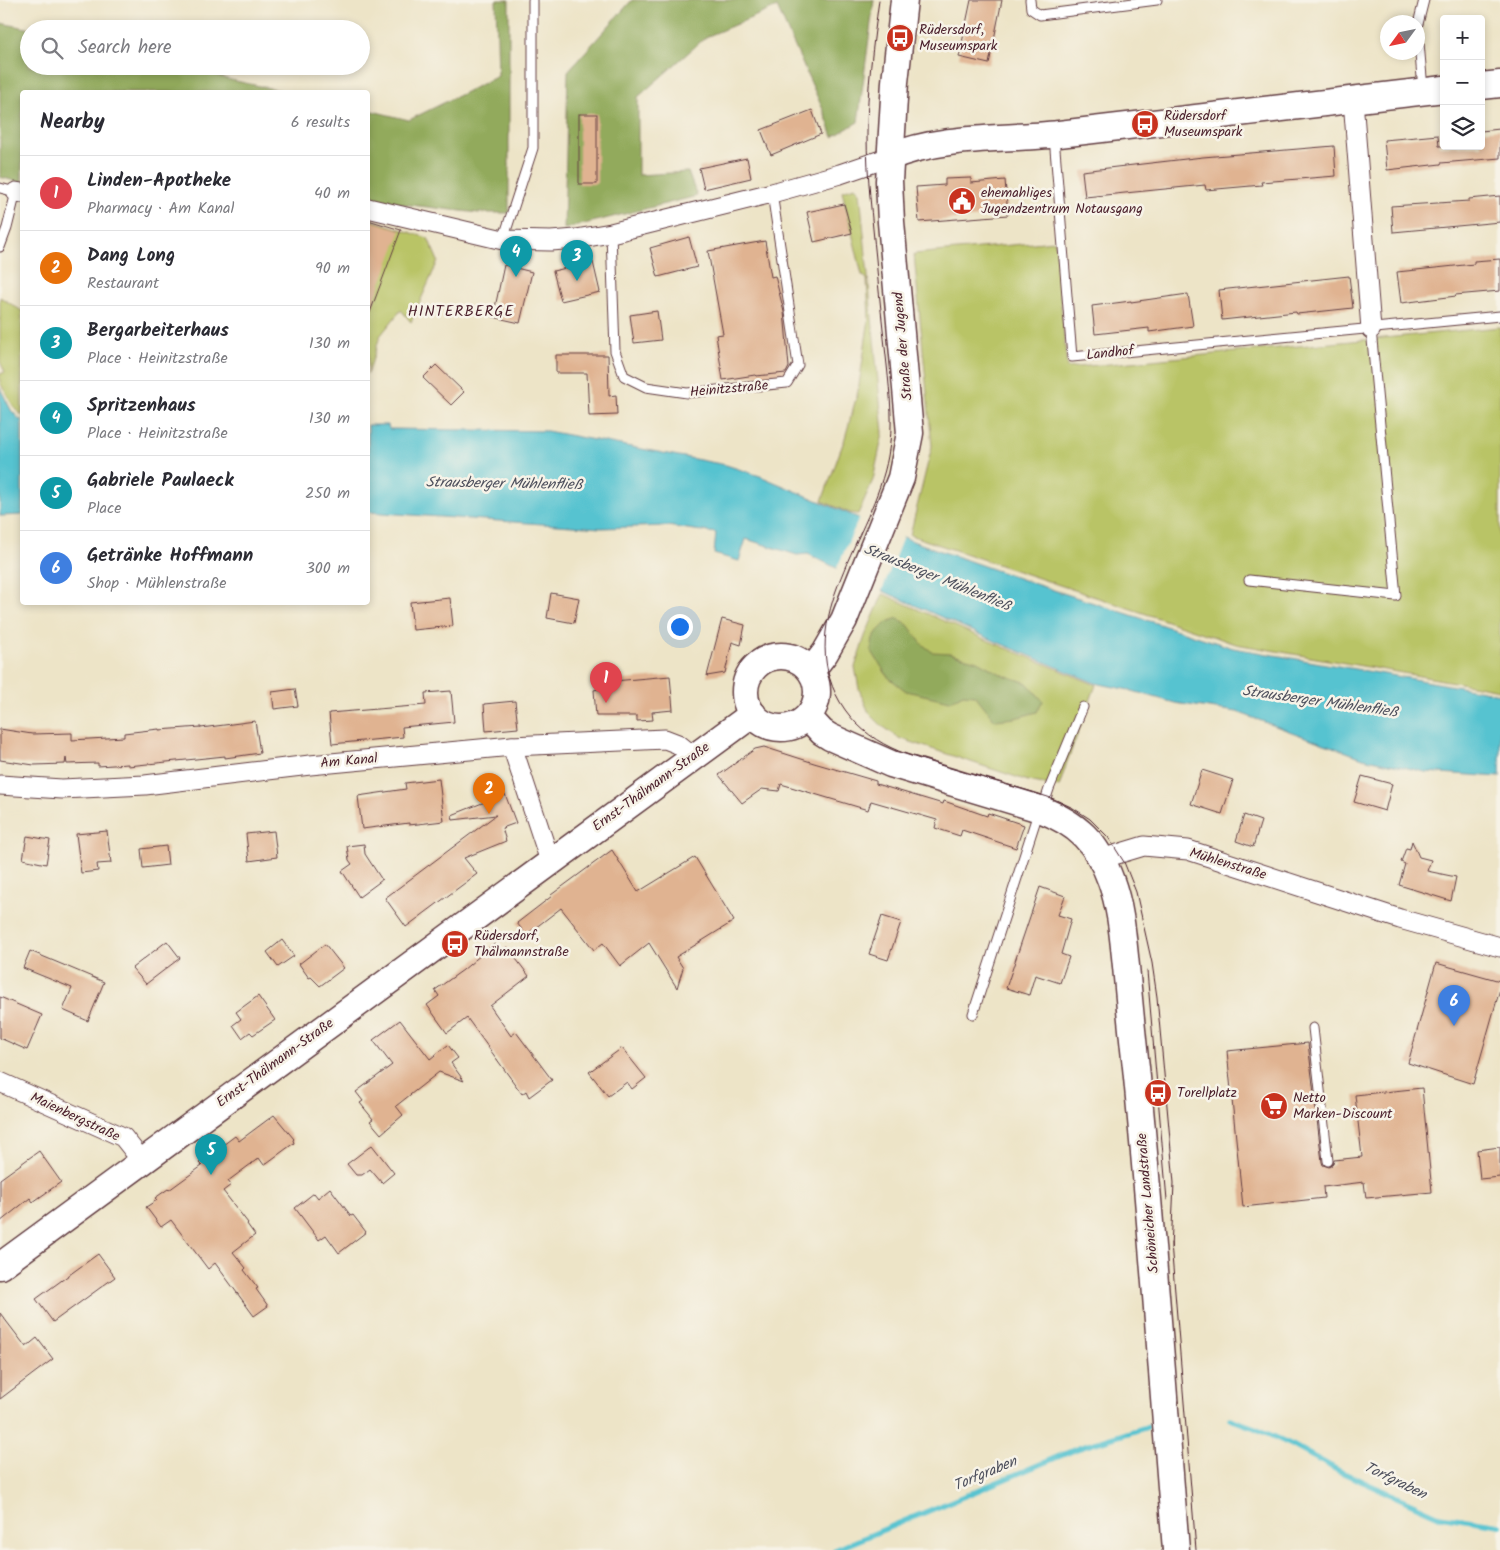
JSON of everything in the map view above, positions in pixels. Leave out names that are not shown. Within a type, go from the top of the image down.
[{"type":"main road","name":"Straße der Jugend","points":[[811,671],[825,653],[844,620],[901,478],[910,433],[891,222],[890,157],[894,82],[904,0]]},
{"type":"main road","points":[[1485,86],[1500,84]]},
{"type":"main road","points":[[890,157],[903,151],[929,145],[967,140],[1054,134],[1434,91]]},
{"type":"main road","points":[[787,656],[803,663],[811,671],[816,682],[818,694],[808,717],[795,725],[779,728],[769,726],[753,714],[747,704],[745,692],[747,681],[752,671],[760,663],[770,657],[787,656]]},
{"type":"main road","name":"Ernst-Thälmann-Straße","points":[[0,1266],[693,756],[753,714]]},
{"type":"main road","points":[[808,717],[822,732],[830,737],[891,764],[1041,809],[1066,820],[1081,832],[1094,847],[1101,859]]},
{"type":"main road","name":"Schöneicher Landstraße","points":[[1101,859],[1112,882],[1121,922],[1146,1171],[1176,1550]]},
{"type":"street","points":[[1353,100],[1371,329]]},
{"type":"street","points":[[370,208],[503,240],[551,241],[611,233],[772,193],[840,174],[890,157]]},
{"type":"street","name":"Am Kanal","points":[[0,785],[62,789],[145,785],[310,765],[512,746],[665,739],[678,744],[693,756]]},
{"type":"street","points":[[512,746],[550,861]]},
{"type":"street","name":"Mühlenstraße","points":[[1101,859],[1144,846],[1188,850],[1400,918],[1500,947]]},
{"type":"street","name":"Maienbergstraße","points":[[0,1082],[123,1137],[142,1161]]},
{"type":"lane","points":[[503,240],[533,148],[533,0]]},
{"type":"lane","points":[[1030,0],[1032,9],[1040,15],[1157,0]]},
{"type":"lane","points":[[1420,15],[1424,0]]},
{"type":"lane","points":[[1425,57],[1434,91]]},
{"type":"lane","name":"Landhof","points":[[1054,134],[1072,357],[1500,316]]},
{"type":"lane","points":[[0,247],[7,228],[13,191]]},
{"type":"lane","name":"Heinitzstraße","points":[[611,233],[615,351],[624,376],[646,387],[687,393],[787,383],[798,365],[772,193]]},
{"type":"lane","points":[[1250,580],[1396,596],[1371,329]]},
{"type":"lane","points":[[974,1014],[1041,809],[1083,707]]},
{"type":"lane","points":[[1313,1028],[1328,1161]]},
{"type":"green space","points":[[496,0],[509,0],[509,213],[478,213],[370,200],[370,110],[409,120],[498,76]]},
{"type":"green space","points":[[632,0],[874,0],[858,122],[833,137],[825,114],[777,7],[706,37],[638,97],[638,175],[688,172],[697,196],[564,229],[568,71]]},
{"type":"green space","points":[[0,23],[20,27],[20,75],[214,75],[278,90],[20,90],[20,182],[0,177]]},
{"type":"green space","points":[[855,187],[860,192],[883,433],[873,480],[858,514],[850,513],[822,501],[845,438],[858,391],[869,319],[867,279],[862,275],[842,191]]},
{"type":"green space","points":[[370,220],[428,238],[438,261],[411,322],[401,310],[380,336],[370,368]]},
{"type":"green space","points":[[1055,241],[1067,368],[1500,327],[1500,690],[1236,644],[910,535],[932,446],[914,254]]},
{"type":"green space","points":[[0,297],[20,310],[20,413],[15,409],[0,383],[0,374],[5,372],[0,362]]},
{"type":"green space","points":[[883,594],[989,641],[1096,685],[1059,787],[1028,781],[899,738],[881,725],[869,713],[859,689],[855,667],[865,636]]},
{"type":"green space","points":[[898,618],[908,625],[922,644],[932,652],[950,653],[977,661],[1001,674],[1027,683],[1043,701],[1037,712],[1015,718],[995,720],[975,695],[963,694],[950,701],[906,691],[888,677],[871,650],[873,638],[878,631],[887,622]]},
{"type":"water","points":[[0,388],[11,410],[20,420],[20,515],[0,516]]},
{"type":"water","name":"Strausberger Mühlenfließ","points":[[370,425],[388,425],[389,429],[547,431],[726,465],[760,476],[915,542],[1038,585],[1233,648],[1500,694],[1500,777],[1425,772],[1363,758],[1237,712],[1175,703],[1095,683],[883,591],[808,554],[797,555],[746,539],[739,561],[714,554],[716,533],[667,526],[601,528],[370,512]]},
{"type":"pier","points":[[860,516],[904,534],[881,593],[836,570]]},
{"type":"building","points":[[971,0],[1002,0],[989,64],[959,57]]},
{"type":"building","points":[[812,110],[821,134],[771,155],[761,130]]},
{"type":"building","points":[[579,114],[597,114],[597,184],[579,184]]},
{"type":"building","points":[[1500,129],[1500,158],[1387,170],[1384,140],[1438,135],[1440,150],[1485,150],[1485,131]]},
{"type":"building","points":[[1334,146],[1336,176],[1261,182],[1262,185],[1206,190],[1205,185],[1085,197],[1082,171],[1203,157]]},
{"type":"building","points":[[747,158],[751,178],[704,189],[699,168]]},
{"type":"building","name":"ehemahliges Jugendzentrum Notausgang","points":[[971,178],[971,183],[1005,180],[1008,215],[919,222],[916,187],[945,185],[945,179]]},
{"type":"building","points":[[1500,196],[1500,222],[1393,232],[1391,206],[1469,201],[1469,199]]},
{"type":"building","points":[[844,204],[852,233],[814,242],[807,212]]},
{"type":"building","points":[[370,221],[401,230],[370,312]]},
{"type":"building","points":[[689,237],[697,267],[658,277],[650,248]]},
{"type":"building","points":[[765,241],[771,277],[775,276],[784,312],[789,367],[786,373],[723,380],[716,335],[723,334],[708,251]]},
{"type":"building","points":[[1500,259],[1500,291],[1401,303],[1397,272],[1474,264],[1474,261]]},
{"type":"building","points":[[593,262],[600,292],[561,301],[553,271]]},
{"type":"building","points":[[504,265],[532,272],[520,323],[493,317]]},
{"type":"building","points":[[1349,276],[1353,308],[1222,320],[1219,290]]},
{"type":"building","points":[[1188,294],[1193,326],[1149,332],[1149,328],[1095,334],[1092,306]]},
{"type":"building","points":[[657,311],[661,340],[634,343],[630,315]]},
{"type":"building","points":[[556,355],[608,355],[609,396],[616,395],[617,415],[589,416],[587,373],[556,373]]},
{"type":"building","points":[[436,365],[464,392],[451,405],[423,378]]},
{"type":"building","points":[[551,593],[579,598],[574,623],[547,618]]},
{"type":"building","points":[[450,598],[453,626],[413,630],[410,602]]},
{"type":"building","points":[[722,619],[745,625],[741,645],[732,642],[725,673],[707,676]]},
{"type":"building","points":[[670,676],[673,710],[652,712],[653,720],[637,721],[637,716],[596,716],[594,690],[614,685],[614,681]]},
{"type":"building","points":[[295,689],[298,706],[274,709],[272,692]]},
{"type":"building","points":[[451,691],[454,722],[402,727],[403,737],[332,744],[329,713],[426,705],[425,693]]},
{"type":"building","points":[[515,701],[518,728],[486,731],[484,704]]},
{"type":"building","points":[[255,721],[260,753],[225,758],[225,756],[128,766],[128,764],[98,766],[98,763],[67,764],[66,758],[65,764],[34,765],[0,760],[0,729],[32,734],[72,733],[72,740],[124,737],[124,733],[159,729],[201,728]]},
{"type":"building","points":[[764,747],[876,781],[876,784],[943,804],[944,801],[987,816],[988,813],[1024,825],[1016,848],[962,830],[960,836],[935,828],[937,820],[871,801],[868,810],[781,784],[779,791],[762,789],[742,803],[719,775],[755,749]]},
{"type":"building","points":[[1202,770],[1233,780],[1222,814],[1191,804]]},
{"type":"building","points":[[1362,776],[1392,784],[1385,811],[1354,802]]},
{"type":"building","points":[[439,779],[444,821],[362,829],[358,796],[406,789],[405,783]]},
{"type":"building","points":[[505,794],[516,823],[502,828],[506,841],[464,858],[477,874],[406,927],[385,898],[496,815],[453,820],[452,815]]},
{"type":"building","points":[[1244,815],[1261,821],[1253,847],[1236,841]]},
{"type":"building","points":[[107,831],[111,863],[97,864],[98,871],[81,873],[76,834]]},
{"type":"building","points":[[274,831],[277,857],[249,861],[246,834]]},
{"type":"building","points":[[27,836],[50,840],[46,864],[23,859]]},
{"type":"building","points":[[1412,841],[1419,857],[1431,860],[1427,871],[1456,877],[1451,901],[1399,885],[1405,864],[1401,862],[1406,848],[1410,849]]},
{"type":"building","points":[[364,844],[365,854],[382,880],[359,897],[342,871],[352,864],[349,860],[347,846]]},
{"type":"building","points":[[166,846],[168,865],[143,868],[141,849]]},
{"type":"building","points":[[612,850],[638,892],[695,857],[734,921],[676,957],[683,968],[677,988],[649,943],[620,966],[603,943],[594,950],[561,908],[526,935],[517,923]]},
{"type":"building","points":[[1040,887],[1065,896],[1058,915],[1071,919],[1061,954],[1069,957],[1060,983],[1035,975],[1029,995],[1006,988]]},
{"type":"building","points":[[882,916],[901,922],[888,960],[869,954]]},
{"type":"building","points":[[282,940],[294,956],[278,967],[267,952]]},
{"type":"building","points":[[167,941],[180,958],[146,984],[132,968]]},
{"type":"building","points":[[325,944],[344,968],[320,986],[311,977],[309,978],[299,964]]},
{"type":"building","points":[[494,944],[501,951],[507,947],[529,976],[490,1006],[511,1036],[516,1032],[552,1080],[529,1097],[526,1091],[522,1094],[467,1018],[447,1033],[427,1005],[439,996],[435,990]]},
{"type":"building","points":[[30,951],[104,982],[88,1021],[63,1010],[72,988],[23,968]]},
{"type":"building","points":[[1436,963],[1500,981],[1500,989],[1473,1084],[1408,1063]]},
{"type":"building","points":[[258,996],[275,1020],[253,1035],[250,1032],[242,1038],[233,1025],[241,1019],[236,1012]]},
{"type":"building","points":[[0,997],[42,1015],[27,1050],[0,1038]]},
{"type":"building","points":[[400,1020],[430,1059],[448,1045],[458,1058],[451,1063],[464,1081],[439,1072],[396,1106],[403,1115],[381,1134],[370,1121],[373,1119],[360,1103],[363,1101],[356,1092],[392,1065],[373,1040]]},
{"type":"building","name":"Netto Marken-Discount","points":[[1308,1043],[1323,1165],[1329,1167],[1333,1164],[1334,1160],[1362,1157],[1355,1095],[1422,1088],[1432,1192],[1366,1198],[1364,1182],[1323,1187],[1324,1198],[1243,1207],[1227,1051]]},
{"type":"building","points":[[622,1048],[646,1078],[632,1089],[627,1082],[608,1096],[589,1072]]},
{"type":"building","points":[[274,1115],[294,1139],[294,1143],[264,1165],[259,1158],[228,1181],[231,1185],[223,1191],[255,1235],[233,1252],[246,1268],[244,1270],[258,1288],[256,1289],[268,1306],[254,1316],[215,1263],[208,1269],[171,1220],[161,1227],[146,1207],[157,1200],[155,1198],[202,1166],[199,1163],[235,1136],[239,1141]]},
{"type":"building","points":[[372,1145],[394,1173],[382,1183],[370,1169],[362,1175],[356,1175],[347,1164]]},
{"type":"building","points":[[1500,1147],[1500,1177],[1480,1179],[1477,1150]]},
{"type":"building","points":[[39,1151],[61,1182],[33,1202],[30,1198],[0,1222],[0,1179]]},
{"type":"building","points":[[330,1188],[366,1232],[339,1253],[326,1235],[319,1240],[295,1208],[314,1193],[318,1198]]},
{"type":"building","points":[[98,1254],[115,1277],[53,1322],[36,1299]]},
{"type":"building","points":[[0,1313],[26,1347],[37,1338],[53,1359],[0,1399]]},
{"type":"waterway","name":"Torfgraben","points":[[1230,1419],[1292,1445],[1339,1471],[1439,1516],[1500,1525]]},
{"type":"waterway","name":"Torfgraben","points":[[835,1550],[1079,1448],[1147,1427]]},
{"type":"tram line","points":[[879,0],[869,83],[867,150],[871,213],[890,399],[891,433],[888,456],[880,486],[830,609],[825,640],[828,671],[840,702],[863,730],[876,740],[906,754],[1042,795],[1073,808],[1090,819],[1108,837],[1124,862],[1136,892],[1152,963],[1157,997],[1174,1183],[1171,1249]]},
{"type":"tram line","points":[[1147,971],[1167,1200]]},
{"type":"tram line","points":[[1171,1243],[1196,1550]]},
{"type":"place","name":"Rüdersdorf, Museumspark","points":[[900,38]]},
{"type":"place","name":"Rüdersdorf Museumspark","points":[[1145,124]]},
{"type":"place","name":"ehemahliges Jugendzentrum Notausgang","points":[[962,201]]},
{"type":"place","name":"Spritzenhaus","points":[[516,277]]},
{"type":"place","name":"Bergarbeiterhaus","points":[[577,281]]},
{"type":"place","name":"Linden-Apotheke","points":[[606,703]]},
{"type":"place","name":"Dang Long","points":[[489,814]]},
{"type":"place","name":"Rüdersdorf, Thälmannstraße","points":[[455,944]]},
{"type":"place","name":"Getränke Hoffmann","points":[[1454,1026]]},
{"type":"place","name":"Torellplatz","points":[[1158,1093]]},
{"type":"place","name":"Netto Marken-Discount","points":[[1274,1106]]},
{"type":"place","name":"Gabriele Paulaeck","points":[[211,1175]]},
{"type":"district","name":"HINTERBERGE","points":[[461,312]]}]
